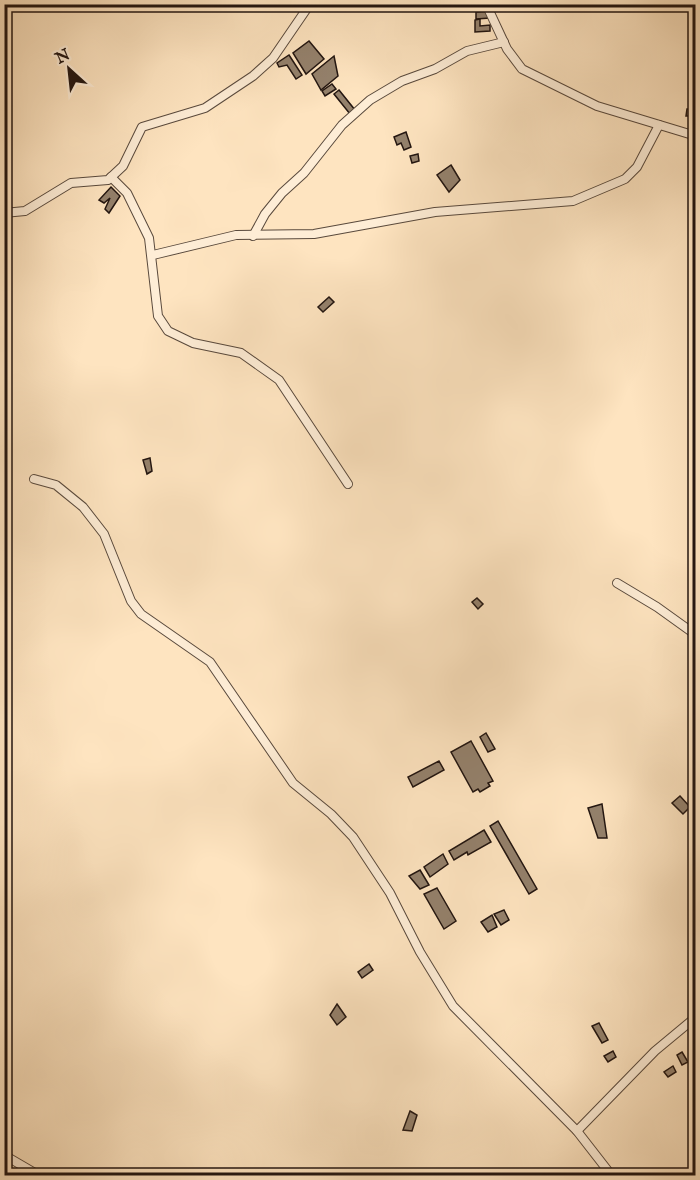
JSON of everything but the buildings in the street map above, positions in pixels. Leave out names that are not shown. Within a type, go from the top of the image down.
[{"type":"street","points":[[4,213],[25,211],[71,183],[104,181],[111,177],[123,166],[142,127],[205,108],[246,81],[273,58],[310,4]]},
{"type":"street","points":[[486,4],[504,42],[522,69],[597,106],[696,136]]},
{"type":"street","points":[[253,236],[265,214],[282,193],[304,173],[342,125],[370,100],[402,81],[435,69],[467,51],[504,42]]},
{"type":"street","points":[[153,255],[205,240],[236,235],[314,234],[435,212],[573,201],[625,179],[637,167],[659,125]]},
{"type":"street","points":[[111,177],[127,193],[149,238],[153,255],[152,287],[158,316],[168,331],[193,343],[241,353],[279,380],[295,400],[348,484]]},
{"type":"street","points":[[34,479],[56,485],[83,507],[104,534],[131,601],[141,614],[210,662],[293,783],[331,814],[353,837],[390,893],[420,952],[453,1006],[577,1131],[612,1176]]},
{"type":"street","points":[[617,584],[657,606],[696,635]]},
{"type":"street","points":[[577,1131],[655,1051],[696,1017]]},
{"type":"street","points":[[4,1155],[40,1176]]}]
